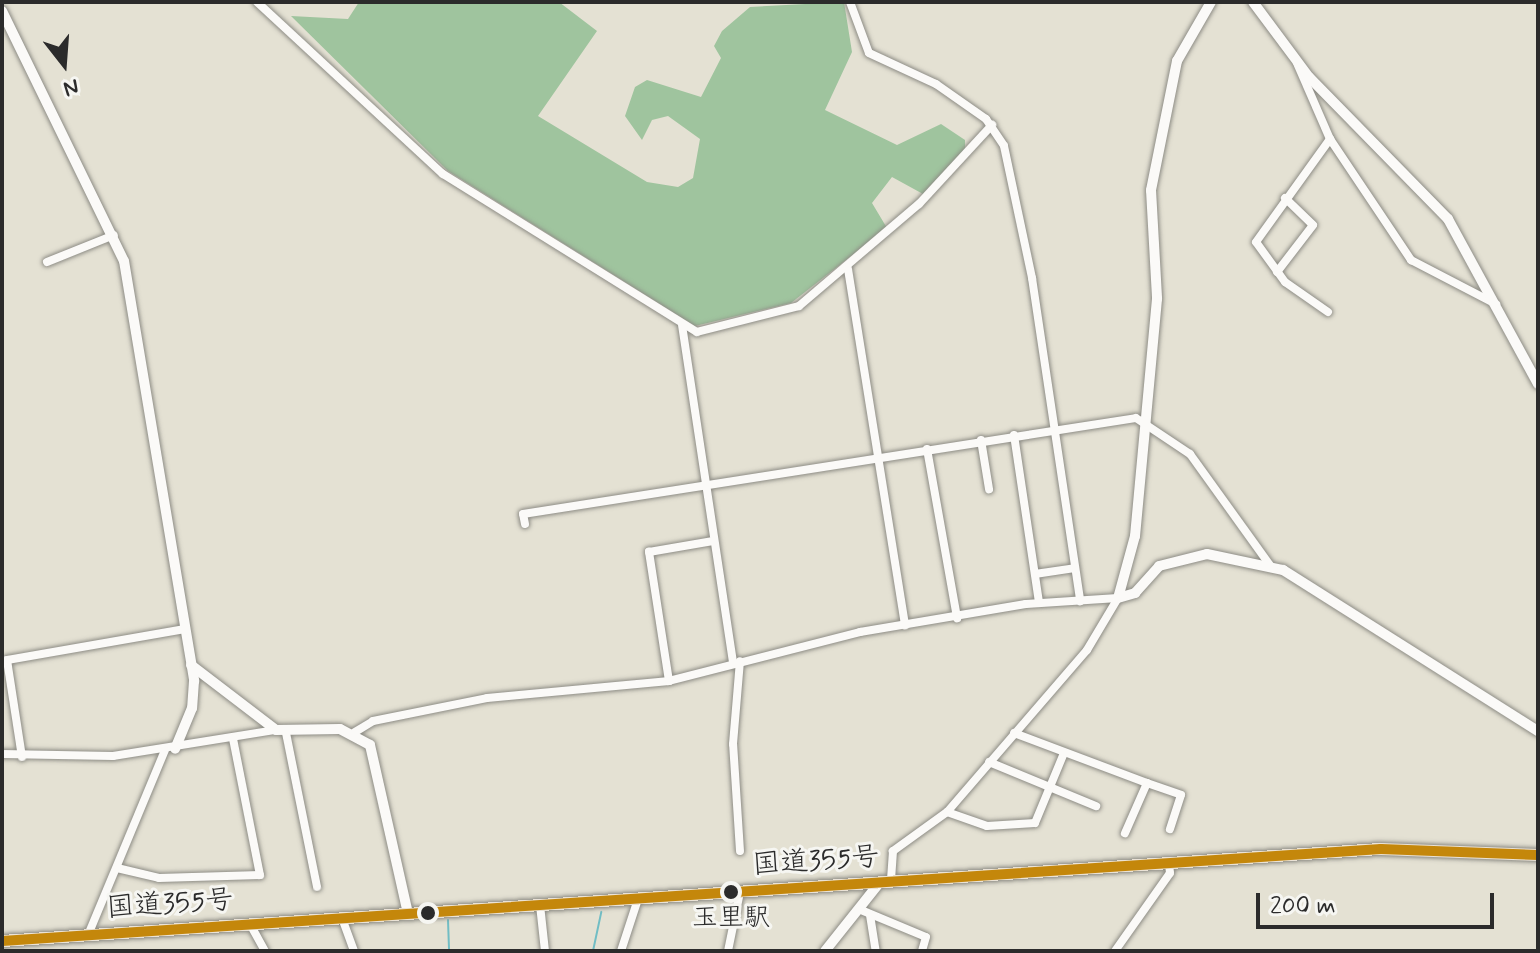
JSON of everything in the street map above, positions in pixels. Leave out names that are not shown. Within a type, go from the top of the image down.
[{"type":"highway","name":"国道355号","points":[[2,941],[1442,847],[1538,855]]},
{"type":"street","points":[[257,2],[443,174],[682,325],[706,331],[793,309],[848,269],[992,125]]},
{"type":"street","points":[[850,2],[869,53],[936,84],[992,125],[1004,146],[1032,278],[1052,429],[1080,601]]},
{"type":"street","points":[[825,951],[865,913],[885,881],[893,851],[947,812],[1095,640],[1118,598],[1135,536],[1141,420],[1157,299],[1153,179],[1177,61],[1211,2]]},
{"type":"street","points":[[1253,2],[1297,63],[1440,208],[1535,369],[1538,384]]},
{"type":"street","points":[[2,11],[115,234],[191,665],[194,701],[88,935]]},
{"type":"street","points":[[1297,63],[1330,139],[1411,260],[1435,278],[1497,304]]},
{"type":"street","points":[[1328,312],[1277,272],[1256,239],[1330,139]]},
{"type":"street","points":[[1277,272],[1313,225],[1285,198]]},
{"type":"street","points":[[47,262],[115,234]]},
{"type":"street","points":[[848,269],[905,625]]},
{"type":"street","points":[[682,325],[713,541],[737,662],[733,744],[740,851]]},
{"type":"street","points":[[525,524],[523,514],[1052,429],[1141,420],[1190,454],[1272,568]]},
{"type":"street","points":[[1014,435],[1039,602]]},
{"type":"street","points":[[981,440],[989,489]]},
{"type":"street","points":[[927,449],[957,618]]},
{"type":"street","points":[[669,681],[649,552],[713,541]]},
{"type":"street","points":[[2,754],[22,757],[170,750],[281,731],[355,732],[373,721],[487,698],[669,681],[737,662],[905,625],[1039,602],[1118,598],[1135,593],[1159,566],[1207,554],[1272,568],[1538,731]]},
{"type":"street","points":[[1035,574],[1075,568]]},
{"type":"street","points":[[22,757],[4,660],[185,629]]},
{"type":"street","points":[[191,665],[281,731],[317,887]]},
{"type":"street","points":[[355,732],[377,763],[408,913]]},
{"type":"street","points":[[1014,733],[1181,795],[1170,829]]},
{"type":"street","points":[[117,868],[159,878],[260,875],[233,739]]},
{"type":"street","points":[[947,812],[987,826],[1035,823],[1064,753]]},
{"type":"street","points":[[989,762],[1096,806]]},
{"type":"street","points":[[1125,833],[1147,783]]},
{"type":"street","points":[[1115,951],[1169,863]]},
{"type":"street","points":[[728,951],[740,892]]},
{"type":"street","points":[[621,951],[638,899]]},
{"type":"street","points":[[540,905],[545,951]]},
{"type":"street","points":[[865,913],[876,951]]},
{"type":"street","points":[[865,913],[926,937],[922,951]]},
{"type":"street","points":[[342,918],[354,951]]},
{"type":"street","points":[[250,924],[265,951]]},
{"type":"green space","points":[[359,2],[559,2],[597,31],[538,116],[647,182],[678,187],[693,178],[700,139],[668,116],[652,120],[642,140],[625,116],[635,87],[647,80],[701,97],[721,58],[714,46],[722,31],[750,7],[844,2],[852,52],[825,110],[897,145],[941,124],[965,140],[965,149],[923,194],[892,177],[872,203],[887,228],[791,303],[695,326],[448,171],[291,16],[348,19]]},
{"type":"waterway","points":[[593,951],[601,912]]},
{"type":"waterway","points":[[448,920],[449,951]]},
{"type":"transit line","points":[[2,941],[1381,849],[1538,855]]},
{"type":"place","name":"玉里駅","points":[[731,892]]}]
